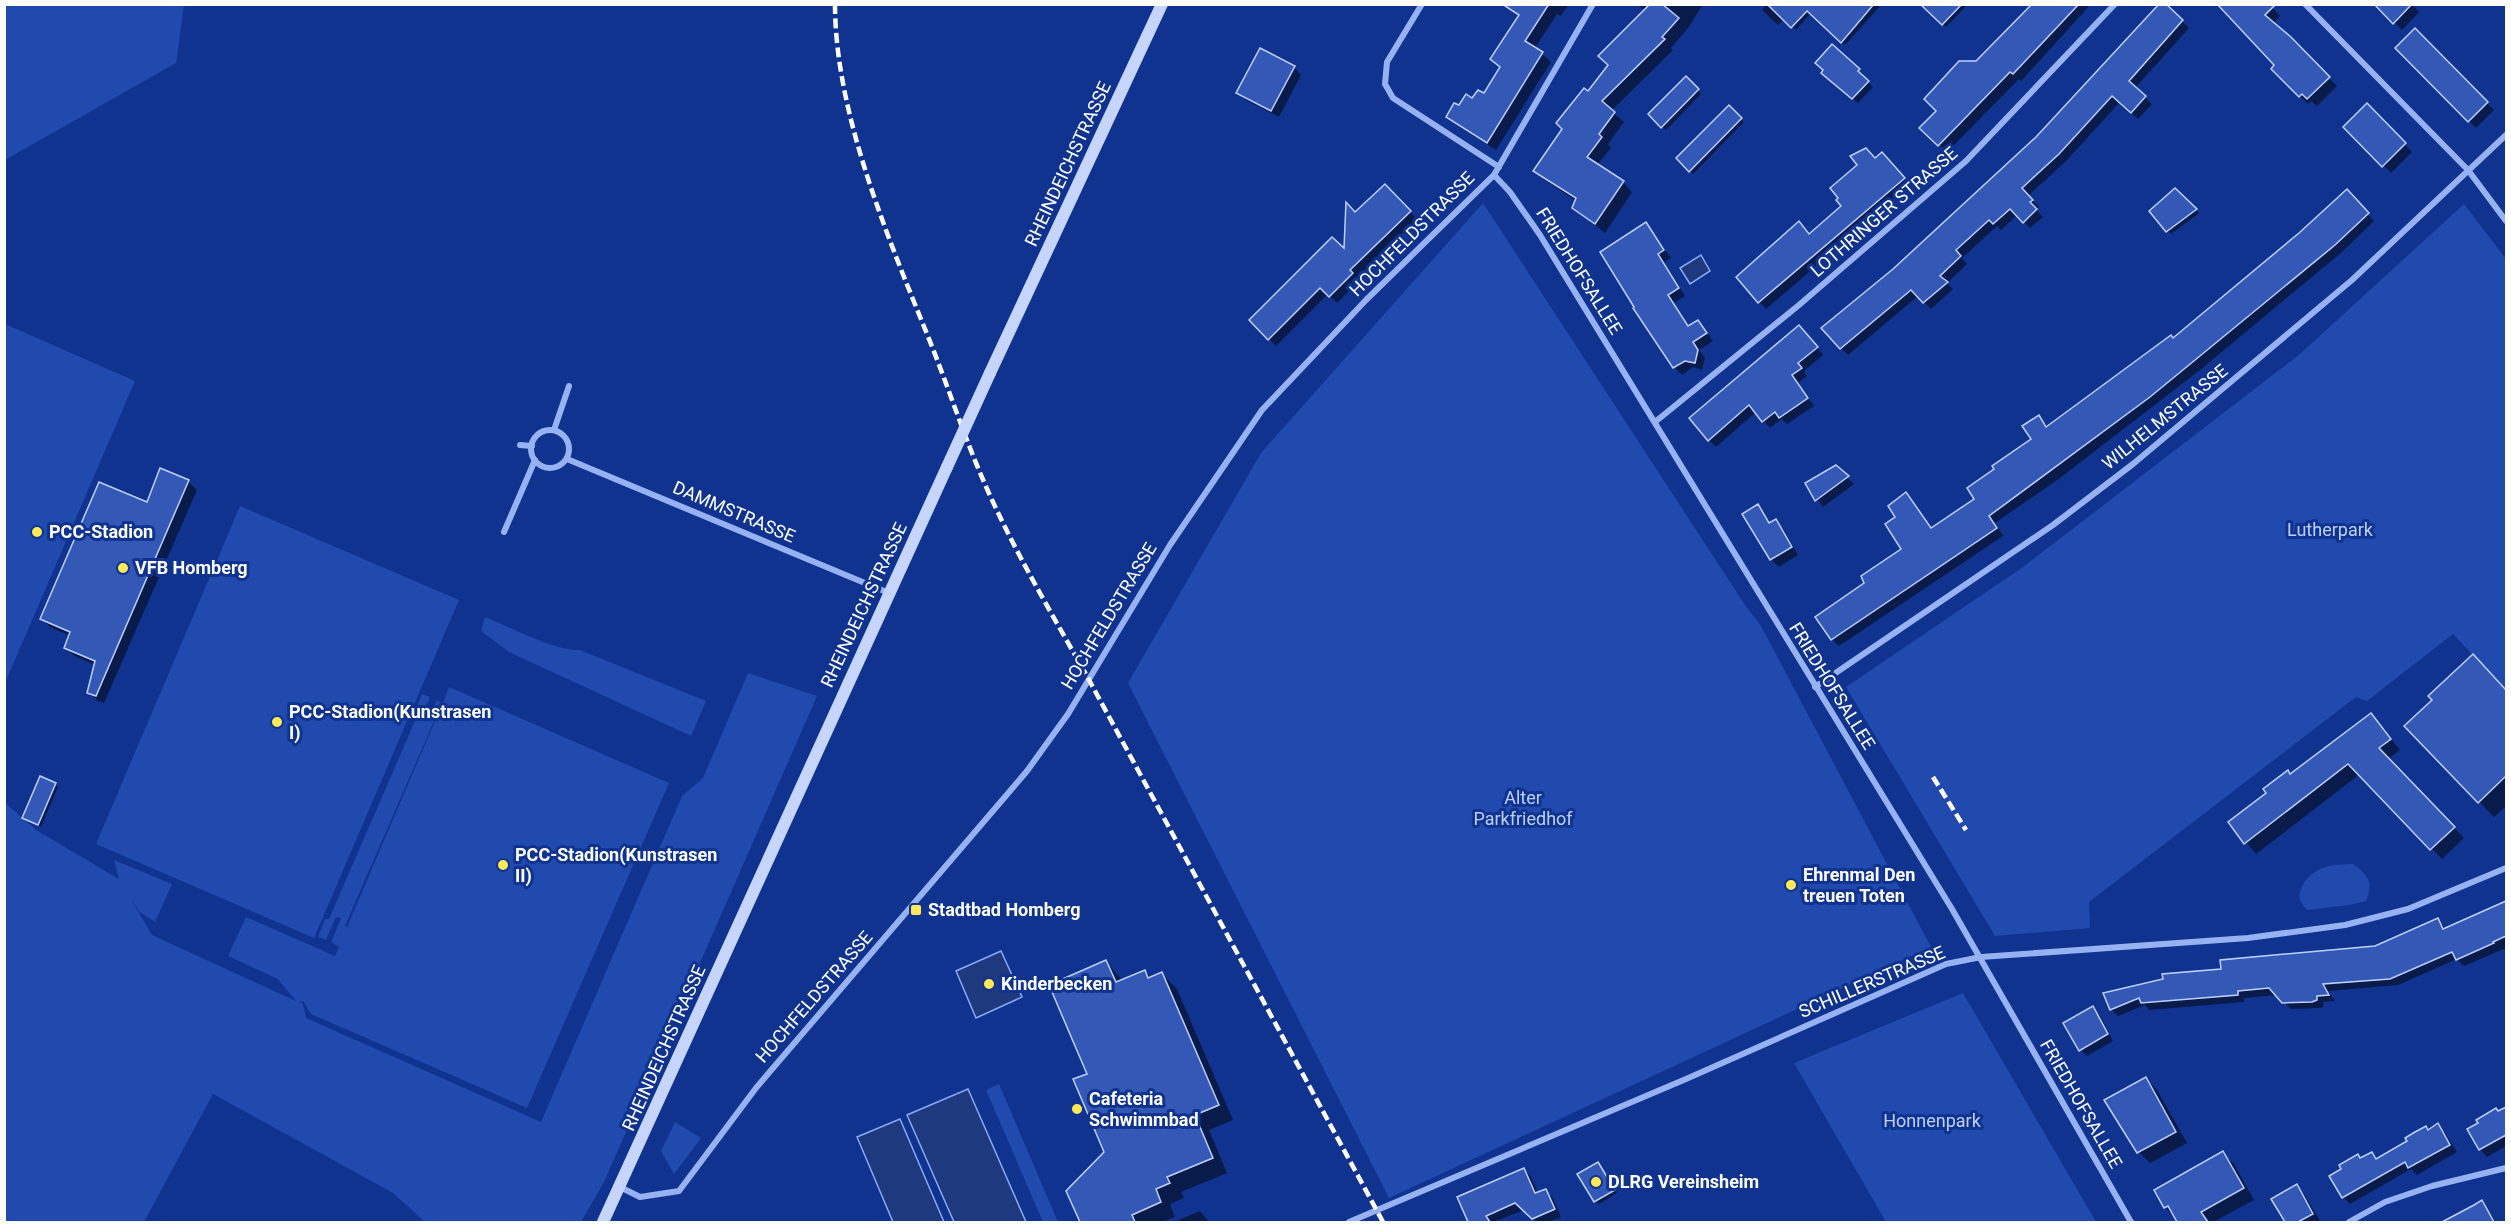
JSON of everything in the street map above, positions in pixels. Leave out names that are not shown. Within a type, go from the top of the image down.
[{"type":"main road","name":"RHEINDEICHSTRASSE","points":[[603,1222],[888,593],[1162,4]]},
{"type":"street","points":[[1422,4],[1387,62],[1385,84],[1393,98],[1499,167]]},
{"type":"street","name":"HOCHFELDSTRASSE","points":[[620,1187],[640,1197],[679,1191],[756,1088],[1027,771],[1068,714],[1170,545],[1262,410],[1366,300],[1494,175],[1571,38],[1593,4]]},
{"type":"street","name":"LOTHRINGER STRASSE","points":[[1655,422],[1799,305],[1966,161],[2115,4]]},
{"type":"street","points":[[2305,4],[2468,170],[2506,221]]},
{"type":"street","name":"WILHELMSTRASSE","points":[[1815,687],[2053,525],[2133,464],[2352,280],[2506,135]]},
{"type":"street","name":"FRIEDHOFSALLEE","points":[[1494,175],[1510,192],[1540,235],[1981,957],[2131,1222]]},
{"type":"street","points":[[554,430],[569,386]]},
{"type":"street","points":[[554,430],[566,438],[569,444],[567,459],[562,465],[554,468],[539,465],[535,460],[532,446],[540,433],[554,430]]},
{"type":"street","points":[[520,445],[532,446]]},
{"type":"street","name":"DAMMSTRASSE","points":[[567,459],[888,593]]},
{"type":"street","points":[[504,532],[535,460]]},
{"type":"street","name":"SCHILLERSTRASSE","points":[[1349,1222],[1686,1079],[1946,964],[1981,957],[2248,938],[2345,925],[2408,909],[2506,868]]},
{"type":"street","points":[[2349,1222],[2385,1202],[2432,1186],[2506,1168]]},
{"type":"green space","points":[[5,4],[184,5],[176,63],[5,160]]},
{"type":"green space","name":"Alter Parkfriedhof","points":[[1483,203],[1745,605],[1761,626],[1931,947],[1389,1198],[1128,683],[1261,453]]},
{"type":"green space","name":"Lutherpark","points":[[2464,204],[2506,259],[2506,690],[2453,634],[2367,701],[2356,697],[2089,902],[2090,928],[1995,936],[1846,687],[2023,567],[2300,354]]},
{"type":"green space","name":"PCC-Stadion","points":[[5,324],[135,381],[5,683]]},
{"type":"green space","name":"PCC-Stadion(Kunstrasen I)","points":[[240,506],[459,600],[314,938],[96,844]]},
{"type":"green space","points":[[485,617],[532,638],[570,650],[580,650],[706,701],[691,736],[509,652],[481,631]]},
{"type":"green space","points":[[748,673],[817,696],[604,1182],[581,1222],[425,1222],[393,1193],[213,1094],[144,1222],[5,1222],[4,802],[36,830],[119,879],[114,860],[172,884],[155,922],[140,912],[131,899],[152,935],[296,1001],[278,979],[228,956],[246,917],[335,956],[339,947],[331,942],[341,918],[336,917],[326,940],[318,937],[325,919],[329,919],[418,714],[415,712],[422,694],[430,697],[421,719],[426,722],[437,700],[443,703],[449,687],[669,783],[527,1108],[311,1014],[303,1001],[299,1002],[303,1004],[306,1018],[541,1122],[682,796],[703,778]],"holes":[[[435,721],[347,927],[345,926]]]},
{"type":"green space","points":[[2353,864],[2368,880],[2369,889],[2366,901],[2307,910],[2301,903],[2299,895],[2310,876],[2322,868]]},
{"type":"green space","name":"Honnenpark","points":[[1963,993],[2096,1222],[1886,1222],[1794,1063]]},
{"type":"green space","points":[[999,1084],[1058,1222],[1043,1222],[986,1090]]},
{"type":"green space","points":[[675,1122],[701,1138],[674,1174],[661,1151]]},
{"type":"shaded area","points":[[1701,255],[1710,271],[1690,284],[1680,268]]},
{"type":"shaded area","name":"Kinderbecken","points":[[1001,951],[1022,997],[976,1018],[956,971]]},
{"type":"shaded area","points":[[968,1089],[1026,1222],[954,1222],[907,1115]]},
{"type":"shaded area","points":[[900,1119],[944,1222],[893,1222],[857,1137]]},
{"type":"building","points":[[1502,4],[1549,4],[1525,41],[1543,52],[1487,143],[1446,117],[1454,103],[1459,105],[1466,94],[1472,98],[1478,90],[1484,93],[1500,67],[1490,59],[1519,15]]},
{"type":"building","points":[[1650,4],[1662,4],[1679,18],[1662,37],[1665,39],[1602,101],[1615,112],[1599,134],[1602,137],[1587,157],[1624,181],[1595,224],[1572,208],[1576,198],[1533,171],[1562,129],[1556,123],[1584,88],[1588,91],[1608,65],[1598,56]]},
{"type":"building","points":[[1767,4],[1874,4],[1841,43],[1807,11],[1791,28]]},
{"type":"building","points":[[1920,4],[1962,4],[1942,25]]},
{"type":"building","points":[[2032,4],[2079,4],[2013,74],[2010,72],[1938,146],[1919,128],[1936,111],[1924,99],[1959,61],[1976,61]]},
{"type":"building","points":[[2159,4],[2166,4],[2183,20],[2129,81],[2146,96],[2131,113],[2112,96],[2059,154],[2022,188],[2033,200],[2030,202],[2037,209],[2023,223],[2010,209],[1993,224],[1989,220],[1956,250],[1961,256],[1940,276],[1948,282],[1923,303],[1911,290],[1840,349],[1821,328],[1893,269],[2036,137]]},
{"type":"building","points":[[2217,4],[2276,4],[2265,15],[2291,37],[2330,77],[2307,99],[2302,94],[2299,97],[2271,69],[2274,65]]},
{"type":"building","points":[[2374,4],[2412,4],[2393,24]]},
{"type":"building","points":[[2415,28],[2488,102],[2468,122],[2395,48]]},
{"type":"building","points":[[1832,44],[1860,69],[1858,71],[1869,81],[1852,99],[1821,73],[1823,70],[1815,63]]},
{"type":"building","points":[[1260,48],[1295,66],[1271,111],[1236,93]]},
{"type":"building","points":[[1686,76],[1699,89],[1661,128],[1648,114]]},
{"type":"building","points":[[2367,103],[2406,143],[2382,167],[2343,127]]},
{"type":"building","points":[[1729,105],[1742,118],[1689,172],[1676,158]]},
{"type":"building","points":[[1866,148],[1875,158],[1882,152],[1905,178],[1758,303],[1736,277],[1799,221],[1809,234],[1841,206],[1830,188],[1857,165],[1850,156]]},
{"type":"building","points":[[1385,184],[1411,211],[1350,270],[1353,273],[1329,297],[1320,288],[1268,340],[1249,320],[1332,237],[1344,248],[1346,202],[1355,212]]},
{"type":"building","points":[[2175,188],[2197,209],[2166,232],[2149,211]]},
{"type":"building","points":[[2347,189],[2369,213],[2335,245],[2150,397],[1989,516],[1997,528],[1831,640],[1815,617],[1864,583],[1861,576],[1901,549],[1885,524],[1895,517],[1888,506],[1906,492],[1931,528],[1974,499],[1967,488],[1994,469],[1992,466],[2031,439],[2022,426],[2039,415],[2046,427],[2171,335],[2173,338],[2299,233]]},
{"type":"building","points":[[1646,222],[1664,250],[1658,254],[1679,288],[1668,295],[1688,326],[1698,320],[1707,333],[1693,342],[1698,350],[1695,363],[1685,361],[1673,368],[1633,308],[1600,252]]},
{"type":"building","points":[[1799,325],[1818,347],[1798,363],[1802,368],[1792,375],[1808,398],[1779,418],[1775,412],[1762,422],[1749,405],[1708,441],[1689,418]]},
{"type":"building","points":[[1836,465],[1849,476],[1815,501],[1805,483]]},
{"type":"building","points":[[160,468],[189,480],[96,696],[87,693],[95,661],[64,648],[70,632],[40,619],[99,482],[147,502]]},
{"type":"building","points":[[1758,504],[1769,523],[1776,519],[1792,547],[1770,560],[1742,514]]},
{"type":"building","points":[[2473,654],[2506,690],[2506,776],[2478,803],[2404,726],[2432,700],[2428,696]]},
{"type":"building","points":[[2371,713],[2391,739],[2379,748],[2455,827],[2430,850],[2348,764],[2244,844],[2228,822],[2266,793],[2263,789],[2288,770],[2290,774]]},
{"type":"building","points":[[40,776],[56,783],[38,825],[22,818]]},
{"type":"building","points":[[2506,901],[2506,936],[2494,943],[2456,960],[2452,952],[2390,979],[2323,984],[2329,995],[2317,996],[2317,1000],[2312,1002],[2282,1003],[2269,988],[2238,991],[2238,995],[2141,1003],[2139,998],[2110,1010],[2103,993],[2163,979],[2162,974],[2221,969],[2220,960],[2375,946],[2438,918],[2443,929]]},
{"type":"building","points":[[1106,960],[1116,982],[1145,970],[1148,978],[1162,972],[1219,1105],[1195,1115],[1213,1158],[1167,1177],[1170,1183],[1156,1189],[1161,1202],[1132,1215],[1135,1222],[1080,1222],[1066,1191],[1104,1152],[1073,1079],[1087,1074],[1049,985]]},
{"type":"building","points":[[2093,1006],[2108,1034],[2079,1051],[2063,1023]]},
{"type":"building","points":[[2146,1077],[2176,1132],[2137,1153],[2104,1100]]},
{"type":"building","points":[[2506,1107],[2506,1135],[2479,1150],[2467,1129],[2478,1123],[2476,1120],[2496,1108],[2498,1111]]},
{"type":"building","points":[[2438,1123],[2450,1145],[2408,1168],[2405,1162],[2342,1198],[2329,1176],[2341,1169],[2339,1165],[2358,1154],[2360,1158],[2372,1152],[2376,1159],[2407,1141],[2405,1138],[2415,1132],[2426,1126],[2428,1130]]},
{"type":"building","points":[[2223,1151],[2244,1188],[2201,1212],[2208,1222],[2177,1222],[2168,1206],[2164,1208],[2154,1190]]},
{"type":"building","name":"DLRG Vereinsheim","points":[[1598,1162],[1615,1190],[1594,1202],[1577,1174]]},
{"type":"building","points":[[1524,1168],[1535,1193],[1546,1189],[1555,1209],[1532,1219],[1515,1203],[1486,1216],[1490,1222],[1468,1222],[1457,1197]]},
{"type":"building","points":[[2297,1184],[2313,1214],[2298,1222],[2285,1222],[2271,1199]]},
{"type":"building","points":[[2482,1200],[2494,1222],[2442,1222],[2474,1205]]},
{"type":"railway","points":[[835,4],[837,45],[844,87],[866,172],[880,215],[984,482],[1033,581],[1383,1222]]},
{"type":"railway","points":[[1933,777],[1966,830]]},
{"type":"place","name":"PCC-Stadion","points":[[37,532]]},
{"type":"place","name":"VFB Homberg","points":[[123,568]]},
{"type":"place","name":"PCC-Stadion(Kunstrasen I)","points":[[277,722]]},
{"type":"place","name":"PCC-Stadion(Kunstrasen II)","points":[[503,865]]},
{"type":"place","name":"Ehrenmal Den treuen Toten","points":[[1791,885]]},
{"type":"place","name":"Stadtbad Homberg","points":[[916,910]]},
{"type":"place","name":"Kinderbecken","points":[[989,984]]},
{"type":"place","name":"Cafeteria Schwimmbad","points":[[1077,1109]]},
{"type":"place","name":"DLRG Vereinsheim","points":[[1596,1182]]}]
